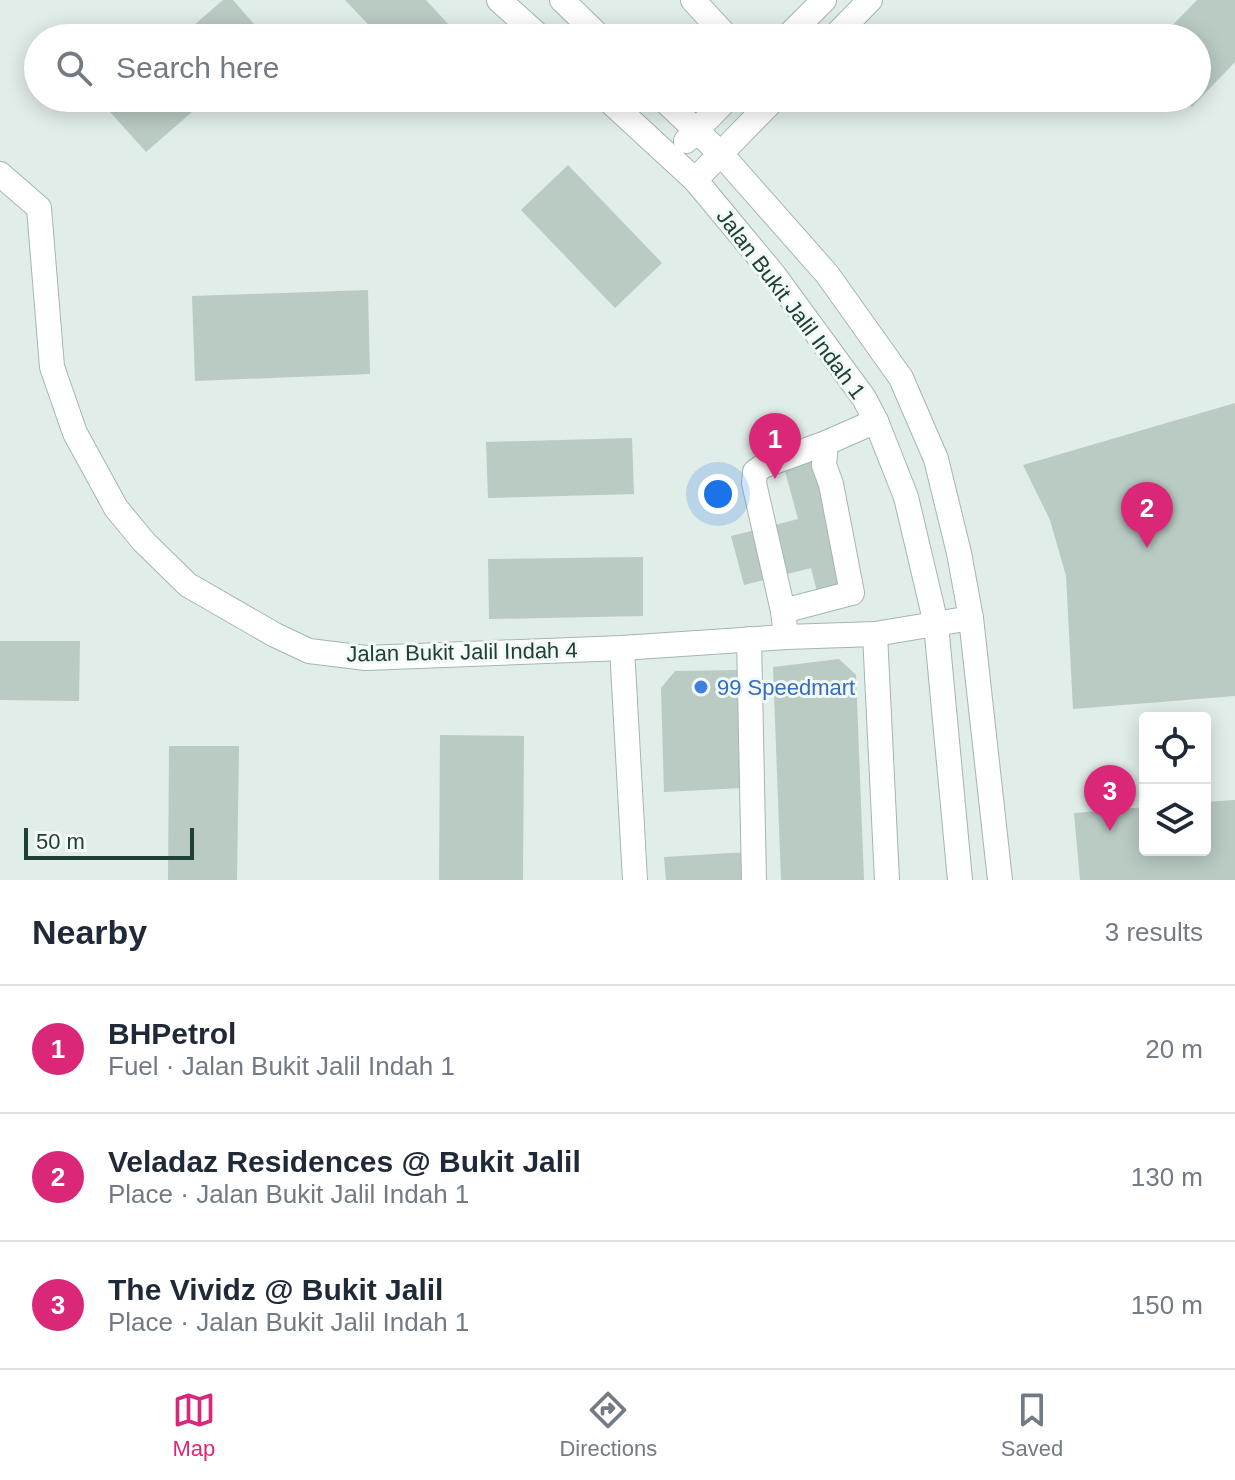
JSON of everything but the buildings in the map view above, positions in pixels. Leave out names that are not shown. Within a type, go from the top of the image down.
[{"type":"street","points":[[499,0],[526,24]]},
{"type":"street","points":[[562,0],[587,24]]},
{"type":"street","points":[[693,0],[715,24]]},
{"type":"street","points":[[800,24],[824,0]]},
{"type":"street","points":[[847,24],[870,0]]},
{"type":"street","name":"Jalan Bukit Jalil Indah 1","points":[[621,112],[695,180],[774,275],[864,398],[876,421],[906,497],[936,624],[960,880]]},
{"type":"street","name":"Jalan Bukit Jalil Indah 1","points":[[676,112],[721,154],[827,274],[901,378],[936,459],[971,618],[1000,880]]},
{"type":"street","points":[[670,156],[714,112]]},
{"type":"street","points":[[695,180],[762,112]]},
{"type":"street","name":"Jalan Bukit Jalil Indah 4","points":[[0,174],[39,208],[52,367],[75,433],[116,508],[144,542],[188,585],[309,651],[366,658],[622,648],[875,634],[971,618]]},
{"type":"street","points":[[786,637],[754,483],[755,472],[763,466],[876,421]]},
{"type":"street","points":[[783,611],[852,593],[831,484],[824,465],[826,443]]},
{"type":"street","points":[[875,634],[887,880]]},
{"type":"street","points":[[749,639],[754,880]]},
{"type":"street","points":[[622,648],[635,880]]},
{"type":"place","name":"BHPetrol","points":[[775,479]]},
{"type":"place","name":"Veladaz Residences @ Bukit Jalil","points":[[1147,548]]},
{"type":"place","name":"99 Speedmart","points":[[701,687]]},
{"type":"place","name":"The Vividz @ Bukit Jalil","points":[[1110,831]]}]
